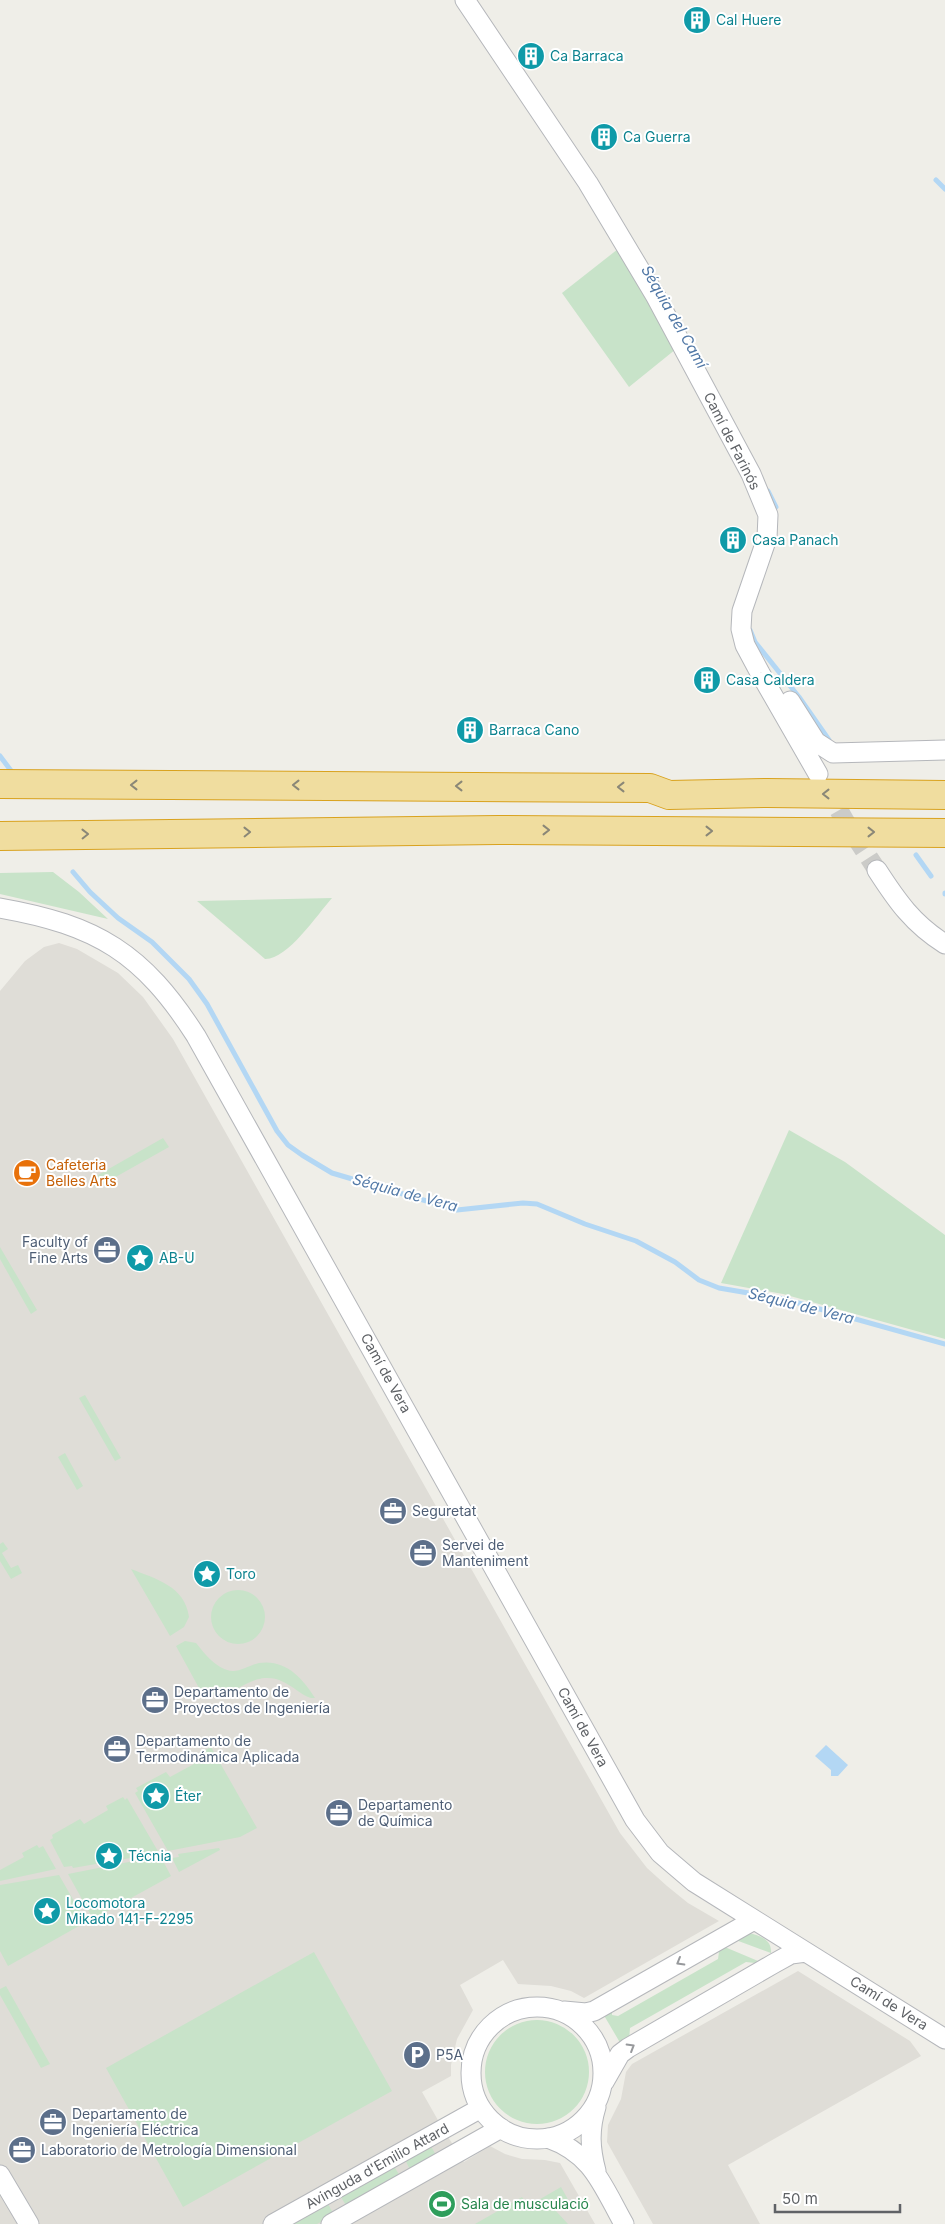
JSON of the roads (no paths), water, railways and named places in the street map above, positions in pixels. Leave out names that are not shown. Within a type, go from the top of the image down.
[{"type":"highway","points":[[0,784],[650,788],[669,795],[768,793],[945,795]]},
{"type":"highway","points":[[0,802],[654,806],[669,795]]},
{"type":"highway","points":[[0,835],[498,830],[945,832]]},
{"type":"street","name":"Camí de Farinós","points":[[464,0],[597,199],[655,295],[751,474],[768,515],[767,538],[742,612],[741,629],[745,644],[760,673],[818,774]]},
{"type":"street","points":[[760,673],[787,696],[816,742],[834,752],[945,750]]},
{"type":"street","points":[[877,870],[902,908],[927,932],[945,944]]},
{"type":"street","name":"Camí de Vera","points":[[0,908],[71,925],[107,942],[140,965],[178,1008],[196,1036],[382,1364],[635,1820],[660,1853],[694,1882],[945,2039]]},
{"type":"street","points":[[722,1899],[730,1916],[730,1927],[723,1938]]},
{"type":"street","points":[[596,2103],[584,2120],[568,2132],[548,2138],[532,2139],[515,2135],[501,2128],[481,2108],[474,2091],[471,2073],[474,2055],[481,2038],[486,2031],[506,2014],[522,2008],[539,2007],[586,2013],[594,2011],[723,1938],[762,1925],[776,1945],[772,1964]]},
{"type":"street","points":[[598,2176],[590,2142],[591,2124],[603,2085],[620,2054],[772,1964],[792,1954],[806,1952]]},
{"type":"street","points":[[560,2011],[577,2020],[590,2032],[599,2049],[603,2067],[603,2085]]},
{"type":"street","name":"Avinguda d'Emilio Attard","points":[[273,2224],[481,2108]]},
{"type":"street","name":"Avinguda d'Emilio Attard","points":[[331,2224],[501,2128]]},
{"type":"street","points":[[548,2138],[574,2150],[585,2159],[598,2176],[624,2224]]},
{"type":"street","points":[[0,2174],[29,2224]]},
{"type":"water","points":[[826,1745],[848,1765],[838,1776],[831,1776],[831,1770],[815,1756]]},
{"type":"waterway","points":[[936,180],[945,189]]},
{"type":"waterway","name":"Séquia del Camí","points":[[768,491],[776,507]]},
{"type":"waterway","name":"Séquia del Camí","points":[[750,630],[755,642],[799,697],[829,740]]},
{"type":"waterway","name":"Séquia de Vera","points":[[0,756],[12,772]]},
{"type":"waterway","name":"Séquia del Camí","points":[[916,855],[931,876]]},
{"type":"waterway","name":"Séquia de Vera","points":[[73,872],[90,892],[118,918],[152,942],[189,979],[207,1004],[277,1131],[288,1145],[332,1173],[457,1210],[523,1203],[537,1204],[585,1224],[636,1241],[675,1262],[699,1280],[719,1288],[784,1299],[945,1344]]},
{"type":"tunnel","points":[[825,786],[877,870]]},
{"type":"place","name":"Cal Huere","points":[[697,20]]},
{"type":"place","name":"Ca Barraca","points":[[531,56]]},
{"type":"place","name":"Ca Guerra","points":[[604,137]]},
{"type":"place","name":"Casa Panach","points":[[733,540]]},
{"type":"place","name":"Casa Caldera","points":[[707,680]]},
{"type":"place","name":"Barraca Cano","points":[[470,730]]},
{"type":"place","name":"Cafeteria Belles Arts","points":[[27,1173]]},
{"type":"place","name":"Faculty of Fine Arts","points":[[107,1250]]},
{"type":"place","name":"AB-U","points":[[140,1258]]},
{"type":"place","name":"Seguretat","points":[[393,1511]]},
{"type":"place","name":"Servei de Manteniment","points":[[423,1553]]},
{"type":"place","name":"Toro","points":[[207,1574]]},
{"type":"place","name":"Departamento de Proyectos de Ingeniería","points":[[155,1700]]},
{"type":"place","name":"Departamento de Termodinámica Aplicada","points":[[117,1749]]},
{"type":"place","name":"Éter","points":[[156,1796]]},
{"type":"place","name":"Departamento de Química","points":[[339,1813]]},
{"type":"place","name":"Técnia","points":[[109,1856]]},
{"type":"place","name":"Locomotora Mikado 141-F-2295","points":[[47,1911]]},
{"type":"place","name":"P5A","points":[[417,2055]]},
{"type":"place","name":"Departamento de Ingeniería Eléctrica","points":[[53,2122]]},
{"type":"place","name":"Laboratorio de Metrología Dimensional","points":[[22,2150]]},
{"type":"place","name":"Sala de musculació","points":[[442,2204]]}]
